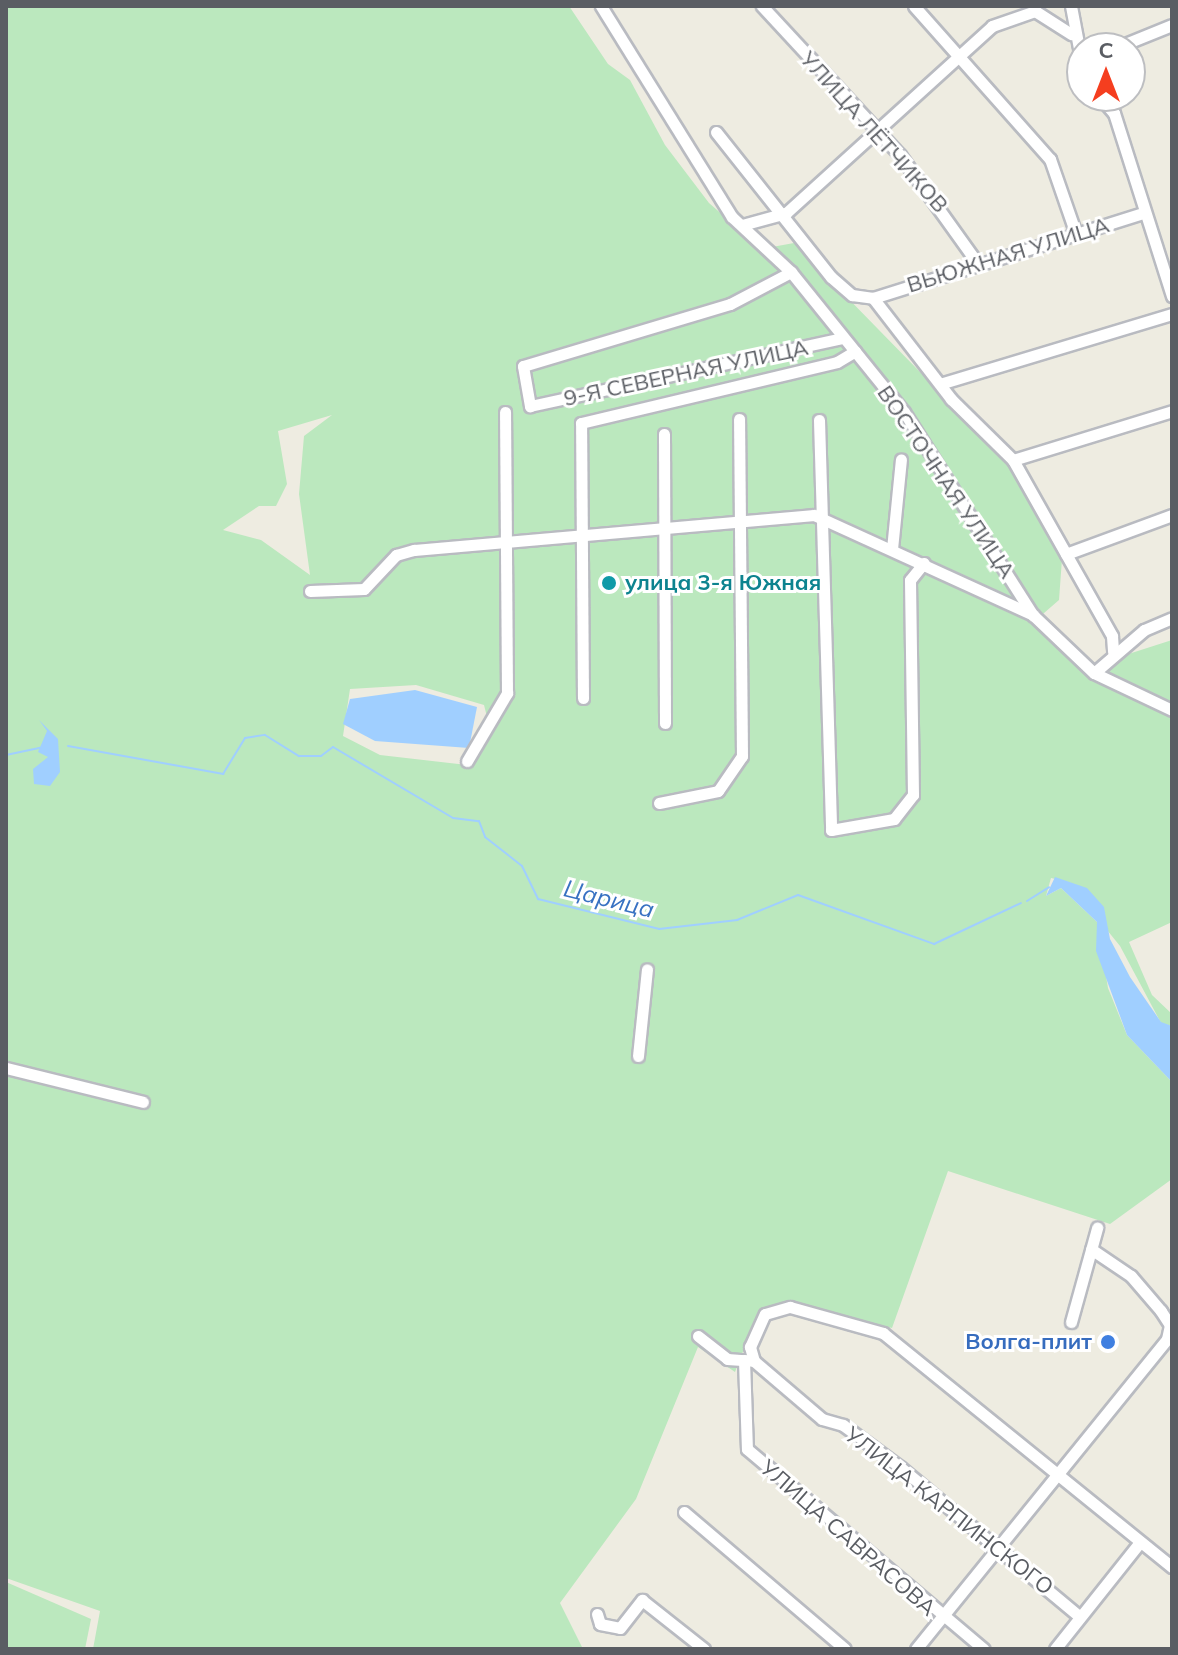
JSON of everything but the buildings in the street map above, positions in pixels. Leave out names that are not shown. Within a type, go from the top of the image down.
[{"type":"street","name":"ВОСТОЧНАЯ УЛИЦА","points":[[601,6],[676,137],[742,225],[791,272],[841,338],[904,412],[1033,615],[1094,673],[1172,710]]},
{"type":"street","name":"УЛИЦА ЛЁТЧИКОВ","points":[[762,6],[876,128],[962,231],[978,264]]},
{"type":"street","points":[[914,6],[1050,159],[1076,234]]},
{"type":"street","points":[[1071,6],[1071,32]]},
{"type":"street","points":[[742,225],[786,213],[957,55],[1020,13],[1053,16],[1069,32]]},
{"type":"street","points":[[1146,35],[1172,25]]},
{"type":"street","points":[[1113,112],[1172,296]]},
{"type":"street","points":[[716,132],[786,213],[831,277],[852,295],[873,298],[943,383],[1013,460],[1066,554],[1113,652]]},
{"type":"street","name":"ВЬЮЖНАЯ УЛИЦА","points":[[873,298],[1143,213]]},
{"type":"street","name":"9-Я СЕВЕРНАЯ УЛИЦА","points":[[791,272],[730,304],[523,366],[530,406],[841,338]]},
{"type":"street","points":[[943,383],[1172,314]]},
{"type":"street","points":[[583,698],[581,423],[837,362],[855,351]]},
{"type":"street","points":[[1013,460],[1172,411]]},
{"type":"street","points":[[467,761],[507,693],[505,412]]},
{"type":"street","points":[[659,803],[718,791],[742,756],[739,419]]},
{"type":"street","points":[[819,420],[826,824],[856,828],[902,815],[914,767],[910,580],[924,563]]},
{"type":"street","points":[[664,434],[665,723]]},
{"type":"street","points":[[892,549],[901,459]]},
{"type":"street","points":[[1066,554],[1172,515]]},
{"type":"street","points":[[310,591],[364,589],[396,555],[414,550],[740,521],[819,517],[1033,615]]},
{"type":"street","points":[[1094,673],[1113,652],[1172,618]]},
{"type":"street","points":[[638,1056],[647,969]]},
{"type":"street","points":[[6,1068],[143,1102]]},
{"type":"street","points":[[1071,1322],[1097,1228]]},
{"type":"street","points":[[916,1649],[1167,1339],[1170,1325],[1131,1276],[1091,1249]]},
{"type":"street","name":"УЛИЦА САВРАСОВА","points":[[984,1649],[941,1618],[747,1449],[750,1347],[765,1314],[790,1307],[883,1333],[1172,1567]]},
{"type":"street","name":"УЛИЦА КАРПИНСКОГО","points":[[698,1336],[727,1359],[749,1360],[822,1419],[843,1425],[900,1467],[1080,1617]]},
{"type":"street","points":[[684,1512],[845,1649]]},
{"type":"street","points":[[1055,1649],[1140,1542]]},
{"type":"street","points":[[597,1614],[600,1624],[620,1628],[642,1600],[704,1649]]},
{"type":"green space","points":[[6,6],[569,6],[608,64],[630,80],[665,145],[709,203],[748,237],[772,247],[794,243],[1005,459],[1062,559],[1059,600],[1036,620],[1088,667],[1172,640],[1172,922],[1129,942],[1152,995],[1172,1014],[1172,1026],[1161,1023],[1120,946],[1068,882],[1051,878],[1046,896],[1061,888],[1097,922],[1108,988],[1127,1035],[1172,1082],[1172,1179],[1110,1224],[948,1171],[892,1328],[794,1303],[759,1310],[735,1372],[698,1347],[636,1499],[560,1603],[583,1649],[93,1649],[100,1611],[6,1578]],"holes":[[[332,415],[304,436],[299,494],[310,575],[261,540],[223,530],[259,506],[276,506],[287,484],[278,431]],[[416,685],[484,705],[488,721],[467,765],[380,755],[343,736],[350,689]]]},
{"type":"green space","points":[[6,1582],[91,1619],[85,1649],[6,1649]]},
{"type":"water","points":[[415,690],[477,707],[469,748],[375,741],[343,724],[350,699]]},
{"type":"water","points":[[39,720],[58,739],[60,772],[50,786],[34,784],[33,769],[48,757],[38,752],[47,731]]},
{"type":"water","points":[[1055,877],[1087,888],[1104,907],[1110,939],[1130,977],[1161,1022],[1172,1026],[1172,1082],[1127,1035],[1096,951],[1097,922],[1061,888],[1046,896]]},
{"type":"waterway","name":"Царица","points":[[68,746],[223,774],[245,738],[265,735],[299,756],[321,756],[333,747],[453,818],[479,821],[485,837],[522,866],[538,899],[659,929],[737,920],[798,895],[934,944],[1021,903]]},
{"type":"waterway","name":"Царица","points":[[6,755],[40,748]]},
{"type":"waterway","name":"Царица","points":[[1027,901],[1049,887]]},
{"type":"place","name":"улица 3-я Южная","points":[[609,583]]},
{"type":"place","name":"Волга-плит","points":[[1108,1342]]}]
